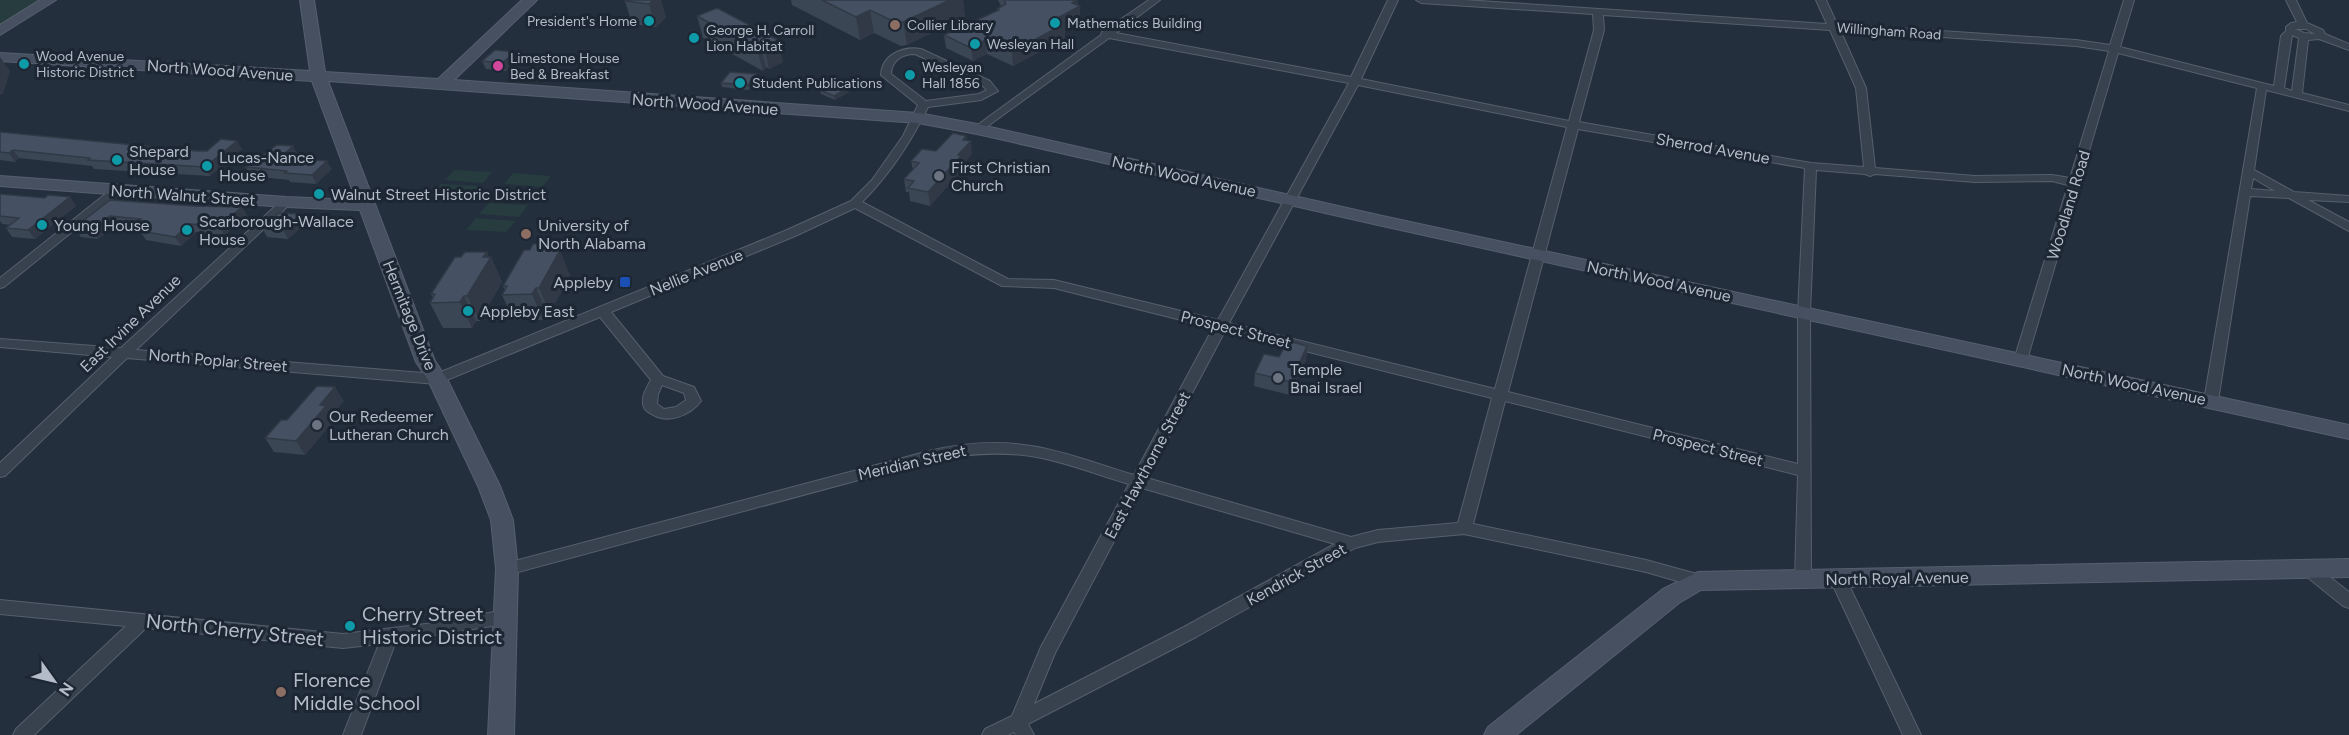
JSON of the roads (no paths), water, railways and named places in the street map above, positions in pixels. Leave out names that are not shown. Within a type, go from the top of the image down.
[{"type":"street","points":[[0,31],[49,0]]},
{"type":"street","name":"Hermitage Drive","points":[[307,0],[318,76],[426,362],[437,379],[489,486],[502,520],[507,569],[501,735]]},
{"type":"street","points":[[442,84],[530,0]]},
{"type":"street","name":"East Hawthorne Street","points":[[1021,729],[1047,652],[1355,81],[1392,0]]},
{"type":"street","name":"Willingham Road","points":[[1421,0],[1570,4],[1598,11],[2076,43],[2115,49],[2349,108]]},
{"type":"street","points":[[1821,0],[1861,88],[1870,173]]},
{"type":"street","name":"Woodland Road","points":[[2021,360],[2129,0]]},
{"type":"street","points":[[2288,0],[2303,25]]},
{"type":"street","points":[[977,129],[1150,1]]},
{"type":"street","points":[[1464,528],[1599,30],[1598,11]]},
{"type":"street","points":[[2278,90],[2286,36],[2291,31],[2291,25],[2303,25],[2318,30],[2320,36]]},
{"type":"street","points":[[2291,31],[2304,36],[2320,36],[2349,47]]},
{"type":"street","name":"Sherrod Avenue","points":[[1105,34],[1355,81],[1426,97],[1811,166],[1870,173],[1975,179],[2052,178],[2075,183]]},
{"type":"street","points":[[2297,95],[2304,36]]},
{"type":"street","points":[[917,51],[977,79],[993,91],[981,97],[921,111],[886,75],[886,69],[892,58],[898,54],[917,51]]},
{"type":"street","name":"North Wood Avenue","points":[[0,57],[921,111],[977,129],[1292,200],[2349,432]]},
{"type":"street","points":[[2283,61],[2301,65]]},
{"type":"street","points":[[2211,401],[2262,86]]},
{"type":"street","name":"Nellie Avenue","points":[[437,379],[792,233],[855,203],[876,182],[921,111]]},
{"type":"street","points":[[1803,579],[1804,313],[1811,166]]},
{"type":"street","points":[[2248,171],[2349,227]]},
{"type":"street","name":"North Walnut Street","points":[[0,181],[286,202],[367,205]]},
{"type":"street","points":[[0,284],[117,190]]},
{"type":"street","points":[[2245,192],[2349,199]]},
{"type":"street","name":"East Irvine Avenue","points":[[0,472],[286,202]]},
{"type":"street","name":"Prospect Street","points":[[855,203],[1006,282],[1054,284],[1805,471]]},
{"type":"street","points":[[602,310],[658,378]]},
{"type":"street","name":"North Poplar Street","points":[[0,343],[437,379]]},
{"type":"street","name":"Meridian Street","points":[[507,569],[964,448],[1000,447],[1033,451],[1351,543]]},
{"type":"street","name":"Kendrick Street","points":[[991,735],[1021,729],[1351,543],[1378,536],[1464,528],[1646,566],[1698,581]]},
{"type":"street","points":[[2307,568],[2349,601]]},
{"type":"street","name":"North Royal Avenue","points":[[1497,735],[1671,597],[1698,581],[2349,568]]},
{"type":"street","points":[[1838,579],[1912,735]]},
{"type":"street","name":"North Cherry Street","points":[[0,608],[343,641],[390,636],[505,617]]},
{"type":"street","points":[[21,735],[143,621]]},
{"type":"street","points":[[352,735],[390,636]]},
{"type":"place","name":"President's Home","points":[[649,21]]},
{"type":"place","name":"Mathematics Building","points":[[1055,23]]},
{"type":"place","name":"Collier Library","points":[[895,25]]},
{"type":"place","name":"George H. Carroll Lion Habitat","points":[[694,38]]},
{"type":"place","name":"Wesleyan Hall","points":[[975,44]]},
{"type":"place","name":"Wood Avenue Historic District","points":[[24,64]]},
{"type":"place","name":"Limestone House Bed & Breakfast","points":[[498,66]]},
{"type":"place","name":"Wesleyan Hall 1856","points":[[910,75]]},
{"type":"place","name":"Student Publications","points":[[740,83]]},
{"type":"place","name":"Shepard House","points":[[117,160]]},
{"type":"place","name":"Lucas-Nance House","points":[[207,166]]},
{"type":"place","name":"First Christian Church","points":[[939,176]]},
{"type":"place","name":"Walnut Street Historic District","points":[[319,194]]},
{"type":"place","name":"Young House","points":[[42,225]]},
{"type":"place","name":"Scarborough-Wallace House","points":[[187,230]]},
{"type":"place","name":"University of North Alabama","points":[[526,234]]},
{"type":"place","name":"Appleby","points":[[625,282]]},
{"type":"place","name":"Appleby East","points":[[468,311]]},
{"type":"place","name":"Temple Bnai Israel","points":[[1278,378]]},
{"type":"place","name":"Our Redeemer Lutheran Church","points":[[317,425]]},
{"type":"place","name":"Cherry Street Historic District","points":[[350,626]]},
{"type":"place","name":"Florence Middle School","points":[[281,692]]}]
